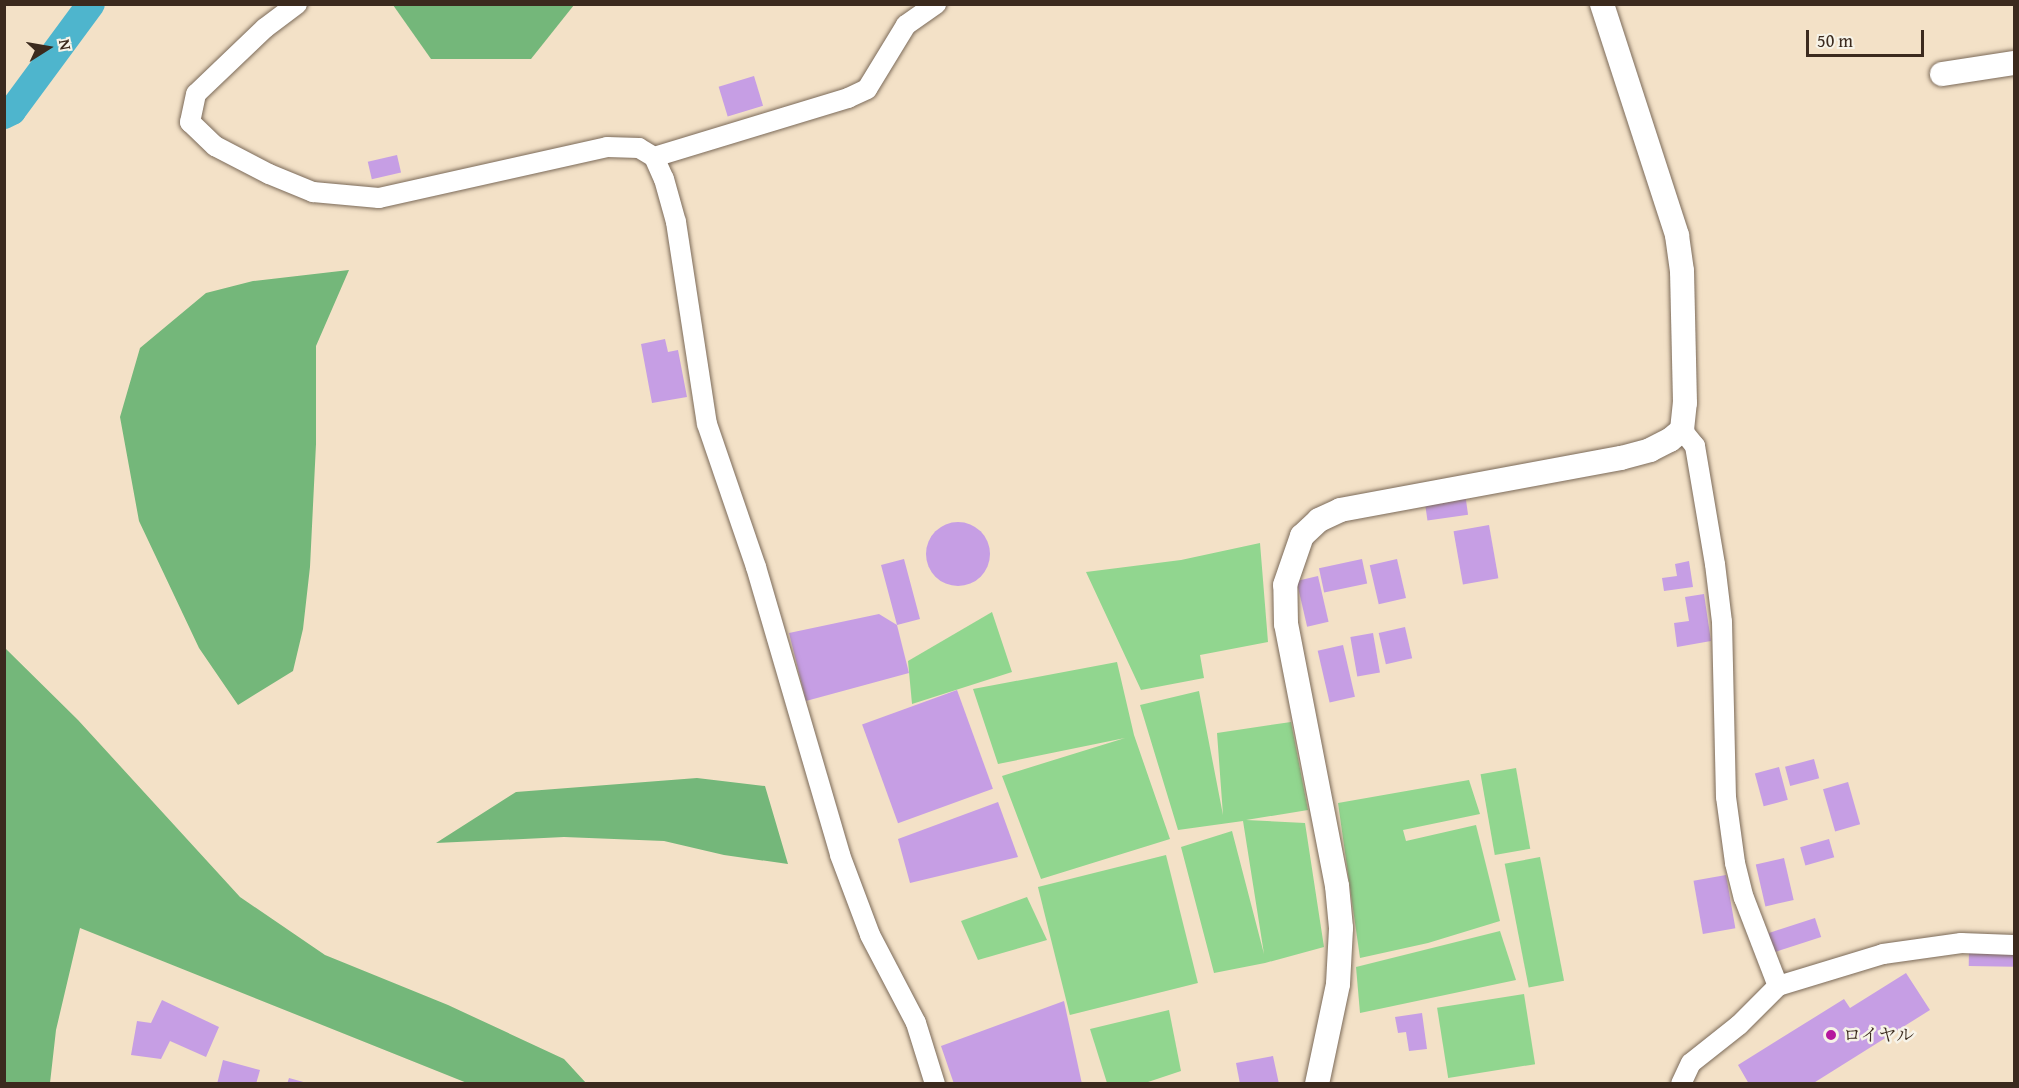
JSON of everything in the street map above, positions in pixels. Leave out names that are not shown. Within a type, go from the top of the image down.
[{"type":"street","points":[[297,4],[264,28],[196,94],[190,122],[215,146],[269,174],[313,192],[379,198],[607,147],[639,148],[654,158],[664,179],[676,222],[707,424],[756,567],[840,855],[870,935],[915,1023],[935,1083]]},
{"type":"street","points":[[654,158],[848,98],[867,89],[906,25],[936,4]]},
{"type":"street","points":[[1317,1083],[1338,984],[1341,928],[1337,886],[1286,624],[1285,585],[1302,536],[1319,520],[1340,510],[1621,458],[1650,450],[1670,440],[1682,429],[1685,403],[1682,271],[1677,234],[1602,4]]},
{"type":"street","points":[[1942,74],[2014,65]]},
{"type":"street","points":[[1682,429],[1695,446],[1715,564],[1722,622],[1726,797],[1735,863],[1744,898],[1778,986]]},
{"type":"street","points":[[1680,1083],[1691,1063],[1739,1025],[1778,986],[1883,954],[1961,943],[2014,945]]},
{"type":"green space","points":[[393,5],[574,5],[531,59],[431,59]]},
{"type":"green space","points":[[349,270],[316,346],[316,444],[310,567],[303,629],[293,671],[238,705],[199,648],[139,521],[120,417],[140,348],[206,293],[253,281]]},
{"type":"green space","points":[[1260,543],[1268,642],[1200,655],[1204,678],[1141,690],[1086,572],[1181,560]]},
{"type":"green space","points":[[992,612],[1012,672],[912,704],[908,661]]},
{"type":"green space","points":[[5,648],[78,720],[240,897],[325,955],[448,1005],[564,1059],[586,1083],[467,1083],[80,928],[56,1030],[50,1083],[5,1083]]},
{"type":"green space","points":[[1117,662],[1134,735],[1170,839],[1041,879],[1002,776],[1125,738],[998,764],[973,689]]},
{"type":"green space","points":[[1199,691],[1223,815],[1217,733],[1291,722],[1308,810],[1246,820],[1305,823],[1324,947],[1265,963],[1214,973],[1181,847],[1232,831],[1264,954],[1243,821],[1178,830],[1140,705]]},
{"type":"green space","points":[[1516,768],[1530,849],[1495,855],[1481,774]]},
{"type":"green space","points":[[697,778],[765,786],[788,864],[724,855],[664,841],[564,837],[436,843],[516,792]]},
{"type":"green space","points":[[1469,780],[1480,814],[1403,830],[1406,841],[1476,825],[1500,921],[1428,943],[1360,958],[1338,803]]},
{"type":"green space","points":[[1166,855],[1198,983],[1070,1015],[1038,887]]},
{"type":"green space","points":[[1540,857],[1564,981],[1529,988],[1505,864]]},
{"type":"green space","points":[[1027,897],[1047,940],[978,960],[961,921]]},
{"type":"green space","points":[[1500,931],[1516,980],[1360,1013],[1356,967]]},
{"type":"green space","points":[[1524,994],[1535,1064],[1448,1078],[1437,1008]]},
{"type":"green space","points":[[1169,1010],[1181,1071],[1145,1083],[1107,1083],[1090,1029]]},
{"type":"building","points":[[754,76],[763,106],[728,116],[719,87]]},
{"type":"building","points":[[397,155],[401,173],[372,179],[368,162]]},
{"type":"building","points":[[665,339],[668,352],[678,350],[687,397],[652,403],[641,344]]},
{"type":"building","points":[[1465,493],[1468,515],[1427,520],[1424,499]]},
{"type":"building","points":[[952,522],[964,522],[981,531],[988,542],[990,554],[988,566],[981,577],[964,586],[952,586],[940,581],[931,572],[926,560],[926,548],[931,536],[940,527]]},
{"type":"building","points":[[1489,525],[1498,578],[1463,584],[1454,531]]},
{"type":"building","points":[[904,559],[920,619],[897,625],[881,565]]},
{"type":"building","points":[[1362,559],[1367,583],[1324,593],[1319,568]]},
{"type":"building","points":[[1397,559],[1406,598],[1379,604],[1370,565]]},
{"type":"building","points":[[1689,561],[1693,587],[1664,591],[1662,578],[1677,576],[1675,564]]},
{"type":"building","points":[[1318,576],[1329,622],[1307,627],[1297,581]]},
{"type":"building","points":[[1704,594],[1711,641],[1677,647],[1674,623],[1689,621],[1685,597]]},
{"type":"building","points":[[879,614],[897,625],[909,673],[806,701],[789,633]]},
{"type":"building","points":[[1405,627],[1412,658],[1386,664],[1379,633]]},
{"type":"building","points":[[1373,633],[1380,672],[1357,676],[1350,637]]},
{"type":"building","points":[[1343,645],[1355,697],[1330,702],[1318,651]]},
{"type":"building","points":[[957,690],[993,789],[898,823],[862,725]]},
{"type":"building","points":[[1814,759],[1819,778],[1790,786],[1785,767]]},
{"type":"building","points":[[1779,767],[1788,800],[1764,806],[1755,773]]},
{"type":"building","points":[[1848,782],[1860,824],[1835,831],[1823,789]]},
{"type":"building","points":[[998,802],[1018,857],[910,883],[898,839]]},
{"type":"building","points":[[1829,839],[1834,857],[1805,866],[1800,847]]},
{"type":"building","points":[[1784,858],[1794,900],[1765,906],[1756,865]]},
{"type":"building","points":[[1726,875],[1735,928],[1703,934],[1694,881]]},
{"type":"building","points":[[1815,918],[1821,937],[1775,952],[1768,933]]},
{"type":"building","points":[[1969,949],[2014,950],[2014,967],[1969,966]]},
{"type":"building","points":[[1906,973],[1930,1010],[1812,1084],[1749,1084],[1738,1065],[1844,999],[1850,1008]]},
{"type":"building","points":[[162,1000],[219,1027],[206,1057],[170,1041],[161,1059],[131,1055],[137,1021],[151,1023]]},
{"type":"building","points":[[1064,1001],[1082,1084],[954,1084],[941,1046]]},
{"type":"building","points":[[1422,1013],[1427,1049],[1409,1051],[1406,1032],[1398,1033],[1395,1017]]},
{"type":"building","points":[[1273,1056],[1279,1084],[1240,1084],[1236,1063]]},
{"type":"building","points":[[223,1060],[260,1070],[256,1084],[217,1084]]},
{"type":"building","points":[[289,1078],[307,1083],[307,1084],[287,1084]]},
{"type":"waterway","points":[[4,115],[12,111],[91,4]]},
{"type":"place","name":"ロイヤル","points":[[1831,1035]]}]
